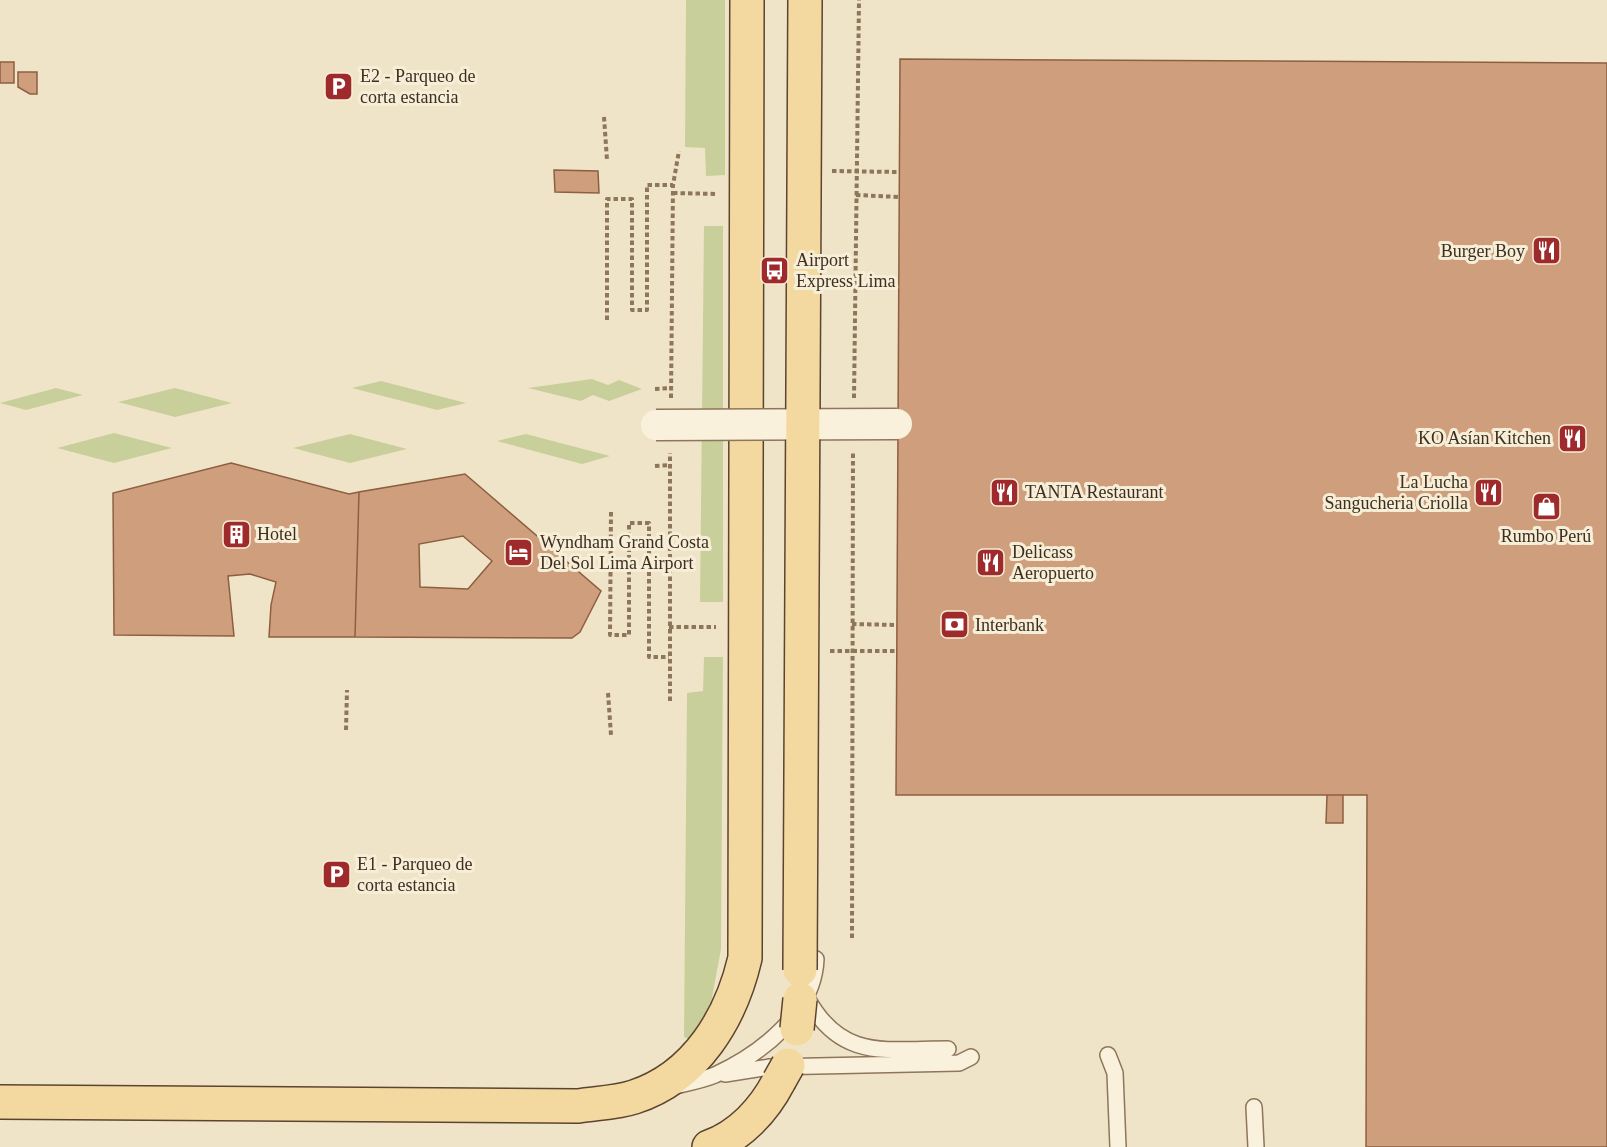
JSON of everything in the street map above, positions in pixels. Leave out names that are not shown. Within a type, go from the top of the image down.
[{"type":"main road","points":[[0,1102],[579,1106],[634,1097],[672,1077],[695,1058],[723,1022],[738,990],[745,958],[747,0]]},
{"type":"main road","points":[[709,1147],[724,1141],[748,1123],[772,1094],[788,1065],[797,1029],[800,999],[806,0]]},
{"type":"street","points":[[656,424],[897,424]]},
{"type":"lane","points":[[816,0],[817,776]]},
{"type":"lane","points":[[713,1076],[761,1046],[788,1022],[807,998],[815,973],[816,939]]},
{"type":"lane","points":[[807,998],[827,1026],[841,1039],[858,1046],[877,1049],[948,1049]]},
{"type":"lane","points":[[1108,1055],[1115,1073],[1118,1147]]},
{"type":"lane","points":[[634,1097],[713,1076],[770,1067],[959,1063],[971,1057]]},
{"type":"lane","points":[[1254,1107],[1256,1147]]},
{"type":"path","points":[[854,406],[860,0]]},
{"type":"path","points":[[604,117],[608,160]]},
{"type":"path","points":[[607,320],[607,199],[632,199],[632,310],[647,310],[647,185],[673,184],[679,151]]},
{"type":"path","points":[[804,171],[899,172]]},
{"type":"path","points":[[673,193],[725,194]]},
{"type":"path","points":[[856,195],[899,197]]},
{"type":"path","points":[[655,389],[671,388]]},
{"type":"path","points":[[852,938],[854,441]]},
{"type":"path","points":[[655,466],[670,465]]},
{"type":"path","points":[[611,512],[610,635],[629,635],[629,523],[649,523],[649,657],[669,657],[670,701]]},
{"type":"path","points":[[852,624],[897,625]]},
{"type":"path","points":[[669,627],[720,627]]},
{"type":"path","points":[[802,652],[897,651]]},
{"type":"path","points":[[346,730],[347,690]]},
{"type":"path","points":[[608,693],[611,735]]},
{"type":"green space","points":[[686,0],[725,0],[725,175],[706,176],[705,148],[685,147]]},
{"type":"green space","points":[[704,226],[723,226],[723,602],[700,602]]},
{"type":"green space","points":[[592,379],[608,385],[619,380],[642,389],[609,401],[593,395],[581,401],[528,388]]},
{"type":"green space","points":[[381,381],[466,403],[437,410],[352,388]]},
{"type":"green space","points":[[56,388],[83,395],[26,410],[0,403]]},
{"type":"green space","points":[[175,388],[232,403],[175,417],[118,402]]},
{"type":"green space","points":[[114,433],[172,448],[114,463],[57,448]]},
{"type":"green space","points":[[350,434],[407,449],[350,463],[293,448]]},
{"type":"green space","points":[[526,434],[610,456],[582,464],[497,441]]},
{"type":"green space","points":[[704,657],[723,657],[721,949],[711,1003],[692,1040],[684,1037],[687,693],[703,691]]},
{"type":"building","points":[[900,59],[1607,63],[1607,1147],[1366,1147],[1367,795],[896,795]]},
{"type":"building","points":[[0,62],[14,62],[14,83],[0,83]]},
{"type":"building","points":[[18,72],[37,72],[37,94],[30,94],[18,87]]},
{"type":"building","points":[[554,170],[598,171],[599,193],[555,192]]},
{"type":"building","name":"Hotel","points":[[231,463],[349,494],[359,492],[355,637],[269,637],[271,605],[276,582],[250,574],[228,576],[234,636],[114,635],[113,493]]},
{"type":"building","name":"Wyndham Grand Costa Del Sol Lima Airport","points":[[465,474],[601,591],[580,632],[572,638],[355,637],[359,492]],"holes":[[[463,536],[492,561],[468,589],[420,587],[419,544]]]},
{"type":"building","points":[[1327,795],[1343,795],[1343,823],[1326,823]]},
{"type":"place","name":"E2 - Parqueo de corta estancia","points":[[339,86]]},
{"type":"place","name":"Burger Boy","points":[[1546,251]]},
{"type":"place","name":"Airport Express Lima","points":[[775,270]]},
{"type":"place","name":"KO Asían Kitchen","points":[[1572,438]]},
{"type":"place","name":"TANTA Restaurant","points":[[1004,492]]},
{"type":"place","name":"La Lucha Sangucheria Criolla","points":[[1489,492]]},
{"type":"place","name":"Rumbo Perú","points":[[1546,507]]},
{"type":"place","name":"Hotel","points":[[236,534]]},
{"type":"place","name":"Wyndham Grand Costa Del Sol Lima Airport","points":[[519,552]]},
{"type":"place","name":"Delicass Aeropuerto","points":[[991,562]]},
{"type":"place","name":"Interbank","points":[[954,625]]},
{"type":"place","name":"E1 - Parqueo de corta estancia","points":[[336,874]]}]
